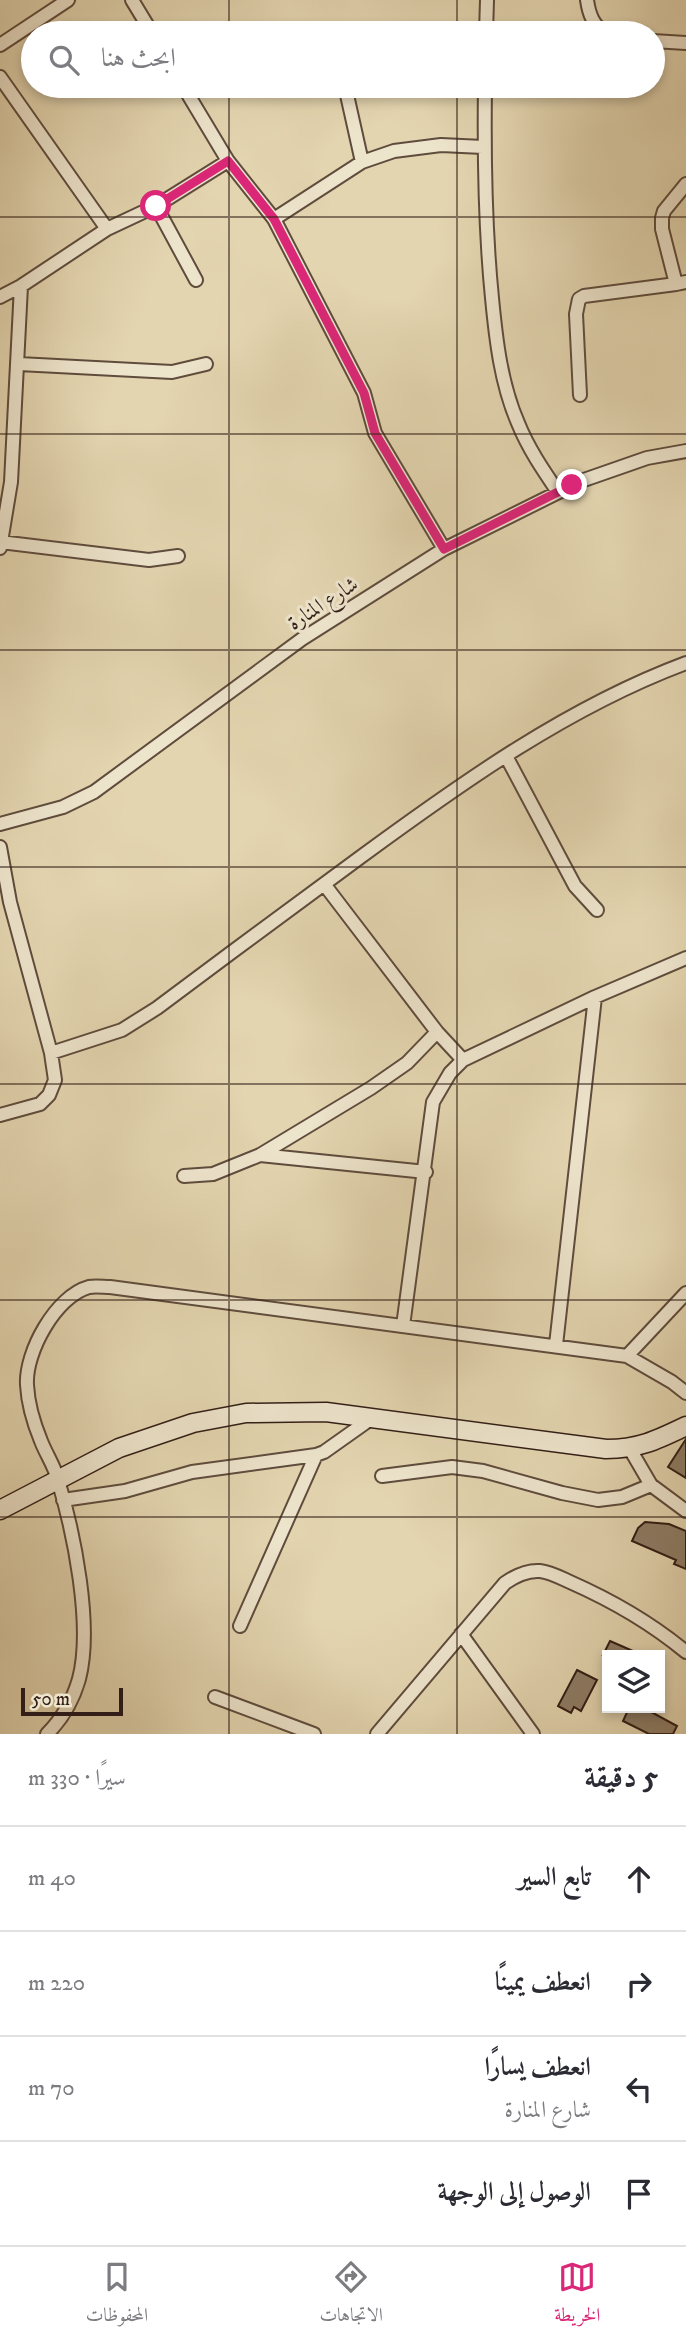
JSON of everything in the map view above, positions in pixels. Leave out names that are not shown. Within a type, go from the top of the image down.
[{"type":"street","points":[[36,21],[68,0]]},
{"type":"street","points":[[132,0],[145,21]]},
{"type":"street","points":[[486,0],[486,21]]},
{"type":"street","points":[[587,0],[589,15],[594,21]]},
{"type":"street","points":[[0,45],[21,31]]},
{"type":"street","points":[[665,41],[686,43]]},
{"type":"street","points":[[0,77],[107,229]]},
{"type":"street","points":[[190,98],[228,161],[274,219],[364,393],[375,433],[444,549]]},
{"type":"street","points":[[348,98],[362,162]]},
{"type":"street","points":[[485,98],[483,147],[489,267],[503,376],[517,421],[534,456],[558,492]]},
{"type":"street","points":[[274,219],[362,162],[394,151],[417,147],[483,147]]},
{"type":"street","points":[[0,297],[107,229],[156,206],[228,161]]},
{"type":"street","points":[[580,396],[576,314],[579,299],[584,296],[681,283],[662,229],[662,218],[664,211],[686,184]]},
{"type":"street","points":[[156,206],[196,281]]},
{"type":"street","points":[[21,286],[11,482],[0,544],[149,560],[178,556]]},
{"type":"street","points":[[19,364],[172,372],[206,364]]},
{"type":"street","name":"شارع المنارة","points":[[0,824],[63,807],[94,792],[302,639],[444,549],[580,481],[647,458],[686,451]]},
{"type":"street","points":[[51,1053],[122,1030],[157,1008],[431,805],[506,756],[591,707],[686,663]]},
{"type":"street","points":[[506,756],[575,886],[597,911]]},
{"type":"street","points":[[0,847],[5,903],[51,1053],[55,1080],[49,1095],[40,1104],[0,1115]]},
{"type":"street","points":[[324,884],[438,1032],[463,1060]]},
{"type":"street","points":[[403,1326],[426,1172],[433,1102],[450,1073],[463,1060],[595,997],[686,958]]},
{"type":"street","points":[[556,1345],[595,997]]},
{"type":"street","points":[[184,1176],[213,1174],[260,1155],[407,1063],[438,1032]]},
{"type":"street","points":[[260,1155],[426,1172]]},
{"type":"street","points":[[47,1734],[67,1709],[79,1679],[83,1640],[78,1563],[58,1478],[40,1440],[26,1383],[34,1345],[60,1307],[74,1295],[90,1287],[110,1287],[627,1356],[673,1382],[686,1393]]},
{"type":"street","points":[[627,1356],[686,1293]]},
{"type":"street","points":[[0,1510],[119,1448],[193,1423],[246,1413],[326,1412],[606,1449],[630,1449],[651,1443],[686,1426]]},
{"type":"street","points":[[63,1500],[125,1491],[192,1472],[316,1455],[373,1417]]},
{"type":"street","points":[[630,1449],[651,1485],[686,1511]]},
{"type":"street","points":[[240,1626],[316,1455]]},
{"type":"street","points":[[383,1476],[452,1467],[483,1471],[598,1500],[622,1497],[651,1485]]},
{"type":"street","points":[[377,1734],[505,1583],[516,1575],[537,1571],[578,1586],[627,1610],[686,1652]]},
{"type":"street","points":[[461,1634],[533,1734]]},
{"type":"street","points":[[215,1697],[314,1734]]},
{"type":"building","points":[[686,1439],[686,1478],[668,1467]]},
{"type":"building","points":[[645,1522],[669,1524],[686,1531],[686,1569],[674,1564],[676,1560],[632,1541],[638,1528]]},
{"type":"building","points":[[610,1641],[631,1650],[606,1650]]},
{"type":"building","points":[[577,1670],[597,1680],[581,1711],[574,1707],[571,1713],[558,1706]]},
{"type":"building","points":[[627,1713],[653,1713],[677,1726],[673,1734],[649,1734],[623,1721]]},
{"type":"route","points":[[156,206],[228,161],[274,219],[364,393],[375,433],[444,549],[572,485]]}]
